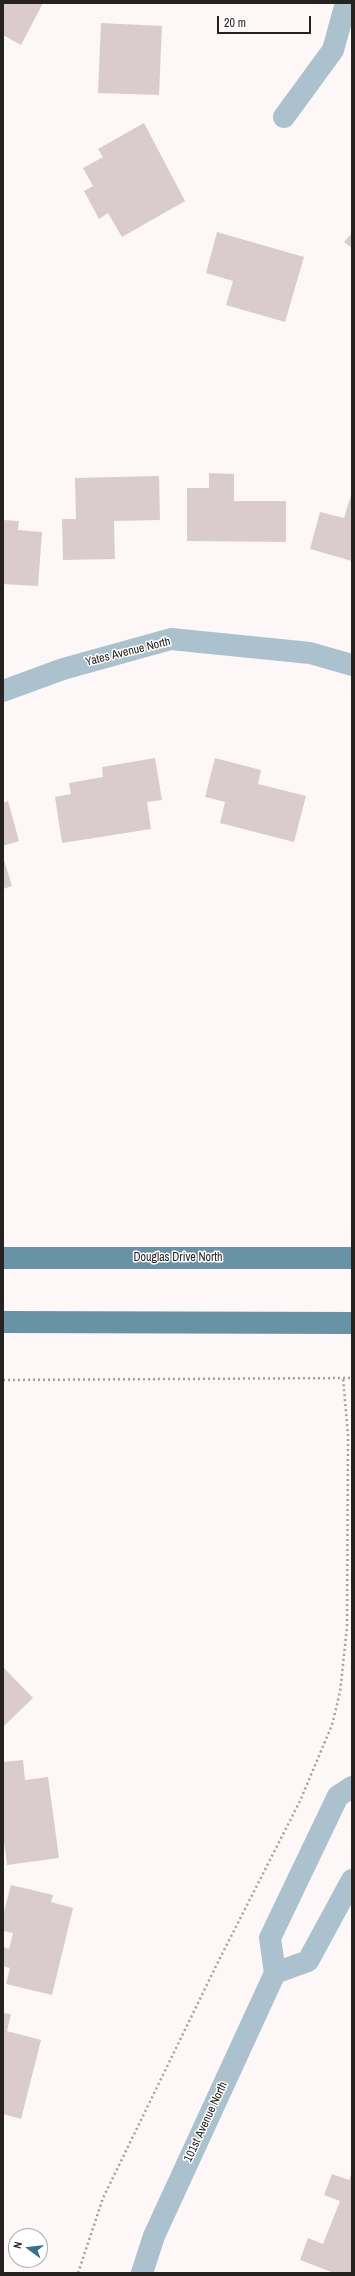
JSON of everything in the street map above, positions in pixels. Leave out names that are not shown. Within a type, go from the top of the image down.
[{"type":"main road","name":"Douglas Drive North","points":[[3,1258],[352,1258]]},
{"type":"main road","points":[[3,1322],[352,1323]]},
{"type":"street","points":[[284,116],[333,50],[346,3]]},
{"type":"street","name":"Yates Avenue North","points":[[3,690],[63,669],[171,639],[310,653],[352,665]]},
{"type":"street","points":[[352,1787],[338,1796],[270,1938],[275,1973],[308,1961],[352,1880]]},
{"type":"street","name":"101st Avenue North","points":[[142,2273],[154,2236],[275,1973]]},
{"type":"path","points":[[78,2273],[103,2198],[213,1971],[300,1801],[332,1725],[340,1692],[347,1627],[348,1435],[343,1378]]},
{"type":"path","points":[[3,1380],[352,1378]]},
{"type":"building","points":[[3,3],[43,3],[21,45],[3,35]]},
{"type":"building","points":[[101,23],[162,26],[159,95],[98,93]]},
{"type":"building","points":[[144,123],[185,201],[122,237],[108,213],[99,219],[84,191],[93,186],[83,168],[103,157],[98,149]]},
{"type":"building","points":[[217,232],[304,257],[285,322],[226,305],[233,281],[206,273]]},
{"type":"building","points":[[352,233],[352,248],[344,242]]},
{"type":"building","points":[[209,473],[234,474],[234,501],[286,501],[286,542],[187,541],[187,488],[209,488]]},
{"type":"building","points":[[159,476],[160,520],[114,521],[115,559],[63,560],[62,519],[76,519],[75,478]]},
{"type":"building","points":[[352,492],[352,561],[310,549],[320,512],[344,518]]},
{"type":"building","points":[[3,520],[19,521],[18,530],[42,532],[38,586],[3,584]]},
{"type":"building","points":[[155,758],[162,800],[147,802],[151,829],[62,843],[55,797],[71,794],[69,783],[103,777],[102,767]]},
{"type":"building","points":[[215,758],[261,770],[258,784],[306,796],[294,842],[220,823],[225,802],[205,797]]},
{"type":"building","points":[[8,801],[19,841],[3,846],[3,803]]},
{"type":"building","points":[[3,857],[12,886],[3,889]]},
{"type":"building","points":[[3,1667],[33,1698],[3,1727]]},
{"type":"building","points":[[23,1760],[25,1780],[48,1777],[59,1858],[7,1865],[3,1834],[3,1762]]},
{"type":"building","points":[[11,1885],[53,1895],[51,1902],[73,1908],[52,1995],[6,1984],[10,1968],[3,1966],[3,1947],[9,1949],[13,1933],[3,1931],[3,1915]]},
{"type":"building","points":[[3,2013],[11,2014],[7,2031],[41,2040],[21,2119],[3,2114]]},
{"type":"building","points":[[352,2172],[352,2273],[334,2273],[300,2260],[308,2238],[323,2244],[340,2201],[324,2195],[332,2174],[349,2180]]}]
